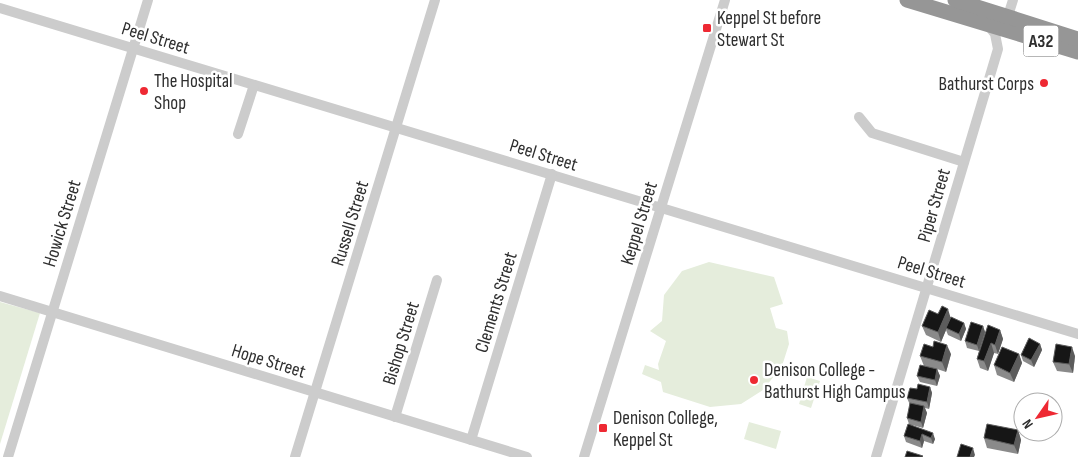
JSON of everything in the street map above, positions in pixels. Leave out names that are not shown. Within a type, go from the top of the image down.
[{"type":"highway","name":"A32","points":[[907,0],[987,24],[1006,24],[1078,39]]},
{"type":"highway","name":"A32","points":[[955,0],[1006,24],[1022,35],[1078,52]]},
{"type":"street","name":"Howick Street","points":[[8,457],[148,0]]},
{"type":"street","name":"Russell Street","points":[[295,457],[435,0]]},
{"type":"street","name":"Keppel Street","points":[[584,457],[725,0]]},
{"type":"street","points":[[1006,24],[1013,0]]},
{"type":"street","name":"Peel Street","points":[[0,8],[1078,334]]},
{"type":"street","points":[[987,24],[995,34],[998,49]]},
{"type":"street","points":[[998,49],[1009,39],[1022,35]]},
{"type":"street","name":"Piper Street","points":[[876,457],[998,49]]},
{"type":"street","points":[[238,134],[254,85]]},
{"type":"street","points":[[859,117],[872,134],[964,162]]},
{"type":"street","name":"Clements Street","points":[[471,440],[552,174]]},
{"type":"street","name":"Bishop Street","points":[[395,417],[437,280]]},
{"type":"street","name":"Hope Street","points":[[0,296],[527,457]]},
{"type":"green space","points":[[709,262],[774,277],[783,304],[770,308],[776,328],[787,331],[789,344],[782,366],[763,390],[741,404],[710,407],[663,392],[661,382],[642,374],[645,365],[659,370],[658,364],[666,341],[650,331],[662,321],[664,295],[682,271]]},
{"type":"green space","points":[[0,302],[40,313],[0,444]]},
{"type":"green space","points":[[807,377],[820,381],[811,408],[799,404]]},
{"type":"green space","points":[[749,422],[781,431],[776,449],[744,439]]},
{"type":"building","points":[[942,306],[948,309],[938,332],[922,326],[929,310],[938,314]]},
{"type":"building","points":[[951,317],[964,323],[959,334],[946,328]]},
{"type":"building","points":[[971,322],[983,326],[977,345],[965,341]]},
{"type":"building","points":[[988,325],[1000,330],[995,345],[991,343],[984,361],[977,359]]},
{"type":"building","points":[[1029,338],[1040,344],[1031,360],[1021,355]]},
{"type":"building","points":[[934,341],[947,345],[942,362],[920,356],[924,344],[933,347]]},
{"type":"building","points":[[1056,344],[1072,347],[1069,364],[1053,362]]},
{"type":"building","points":[[1002,347],[1019,354],[1010,373],[994,365]]},
{"type":"building","points":[[920,365],[937,369],[935,380],[917,376]]},
{"type":"building","points":[[918,384],[930,387],[927,402],[907,398],[910,388],[917,389]]},
{"type":"building","points":[[910,403],[924,406],[921,422],[907,418]]},
{"type":"building","points":[[908,424],[933,433],[931,438],[922,434],[920,441],[904,436]]},
{"type":"building","points":[[987,424],[1013,429],[1013,442],[1015,442],[1014,445],[984,438]]},
{"type":"building","points":[[961,444],[973,448],[970,457],[957,457]]},
{"type":"building","points":[[907,451],[923,456],[905,457]]},
{"type":"place","name":"Keppel St before Stewart St","points":[[707,28]]},
{"type":"place","name":"Bathurst Corps","points":[[1044,83]]},
{"type":"place","name":"The Hospital Shop","points":[[144,91]]},
{"type":"place","name":"Denison College - Bathurst High Campus","points":[[754,380]]},
{"type":"place","name":"Denison College, Keppel St","points":[[603,428]]}]
